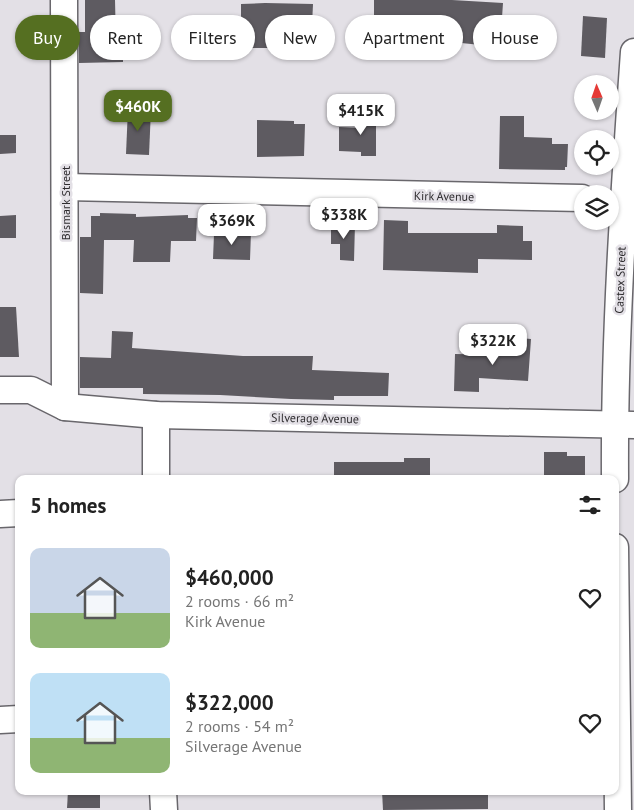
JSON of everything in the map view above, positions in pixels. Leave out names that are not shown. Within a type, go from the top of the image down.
[{"type":"street","name":"Bismark Street","points":[[64,0],[65,407]]},
{"type":"street","name":"Castex Street","points":[[616,475],[624,424],[623,199],[634,52]]},
{"type":"street","name":"Kirk Avenue","points":[[65,187],[574,198]]},
{"type":"street","name":"Silverage Avenue","points":[[0,390],[31,390],[65,407],[156,415],[624,424]]},
{"type":"street","points":[[156,415],[156,475]]},
{"type":"street","points":[[0,514],[15,513]]},
{"type":"street","points":[[619,638],[634,639]]},
{"type":"street","points":[[0,720],[15,719]]},
{"type":"street","points":[[163,795],[164,810]]},
{"type":"street","points":[[618,795],[618,810]]},
{"type":"building","points":[[85,0],[115,0],[115,15],[90,15],[90,60],[123,60],[123,62],[79,63],[80,32],[85,32]]},
{"type":"building","points":[[374,0],[452,0],[503,3],[502,15],[473,15],[473,44],[463,43],[463,15],[374,15]]},
{"type":"building","points":[[241,4],[313,4],[312,15],[265,15],[265,48],[255,48],[255,15],[241,15]]},
{"type":"building","points":[[583,16],[607,18],[605,58],[581,56]]},
{"type":"building","points":[[128,108],[151,109],[149,155],[126,154]]},
{"type":"building","points":[[362,109],[376,109],[376,156],[361,156],[361,152],[339,151],[339,127],[362,128]]},
{"type":"building","points":[[500,116],[524,116],[524,137],[552,138],[552,144],[568,144],[567,167],[565,167],[565,170],[499,169]]},
{"type":"building","points":[[257,120],[294,121],[294,124],[305,124],[304,156],[257,157]]},
{"type":"building","points":[[0,135],[16,135],[16,153],[0,154]]},
{"type":"building","points":[[100,213],[136,214],[136,217],[188,215],[188,218],[197,218],[196,241],[171,241],[170,262],[133,262],[134,240],[104,240],[103,294],[80,293],[80,237],[91,237],[91,216],[100,216]]},
{"type":"building","points":[[16,215],[16,238],[0,238],[0,216]]},
{"type":"building","points":[[384,220],[408,221],[408,233],[497,233],[497,225],[523,226],[523,241],[532,241],[532,260],[478,259],[478,273],[383,270]]},
{"type":"building","points":[[331,223],[355,224],[354,261],[340,260],[340,244],[331,244]]},
{"type":"building","points":[[236,232],[251,232],[250,260],[213,259],[214,234],[236,235]]},
{"type":"building","points":[[0,307],[16,307],[19,357],[0,357]]},
{"type":"building","points":[[112,331],[133,332],[132,348],[243,356],[313,356],[312,370],[389,373],[388,396],[334,396],[334,400],[291,399],[220,395],[143,394],[143,388],[80,388],[80,357],[111,358]]},
{"type":"building","points":[[507,337],[531,339],[528,381],[479,378],[479,392],[454,391],[455,354],[506,355]]},
{"type":"building","points":[[544,452],[567,452],[567,456],[585,456],[585,475],[544,475]]},
{"type":"building","points":[[404,458],[430,458],[430,475],[334,475],[334,462],[404,462]]},
{"type":"building","points":[[68,795],[100,795],[100,808],[67,808]]},
{"type":"building","points":[[382,795],[488,795],[488,809],[383,810]]}]
